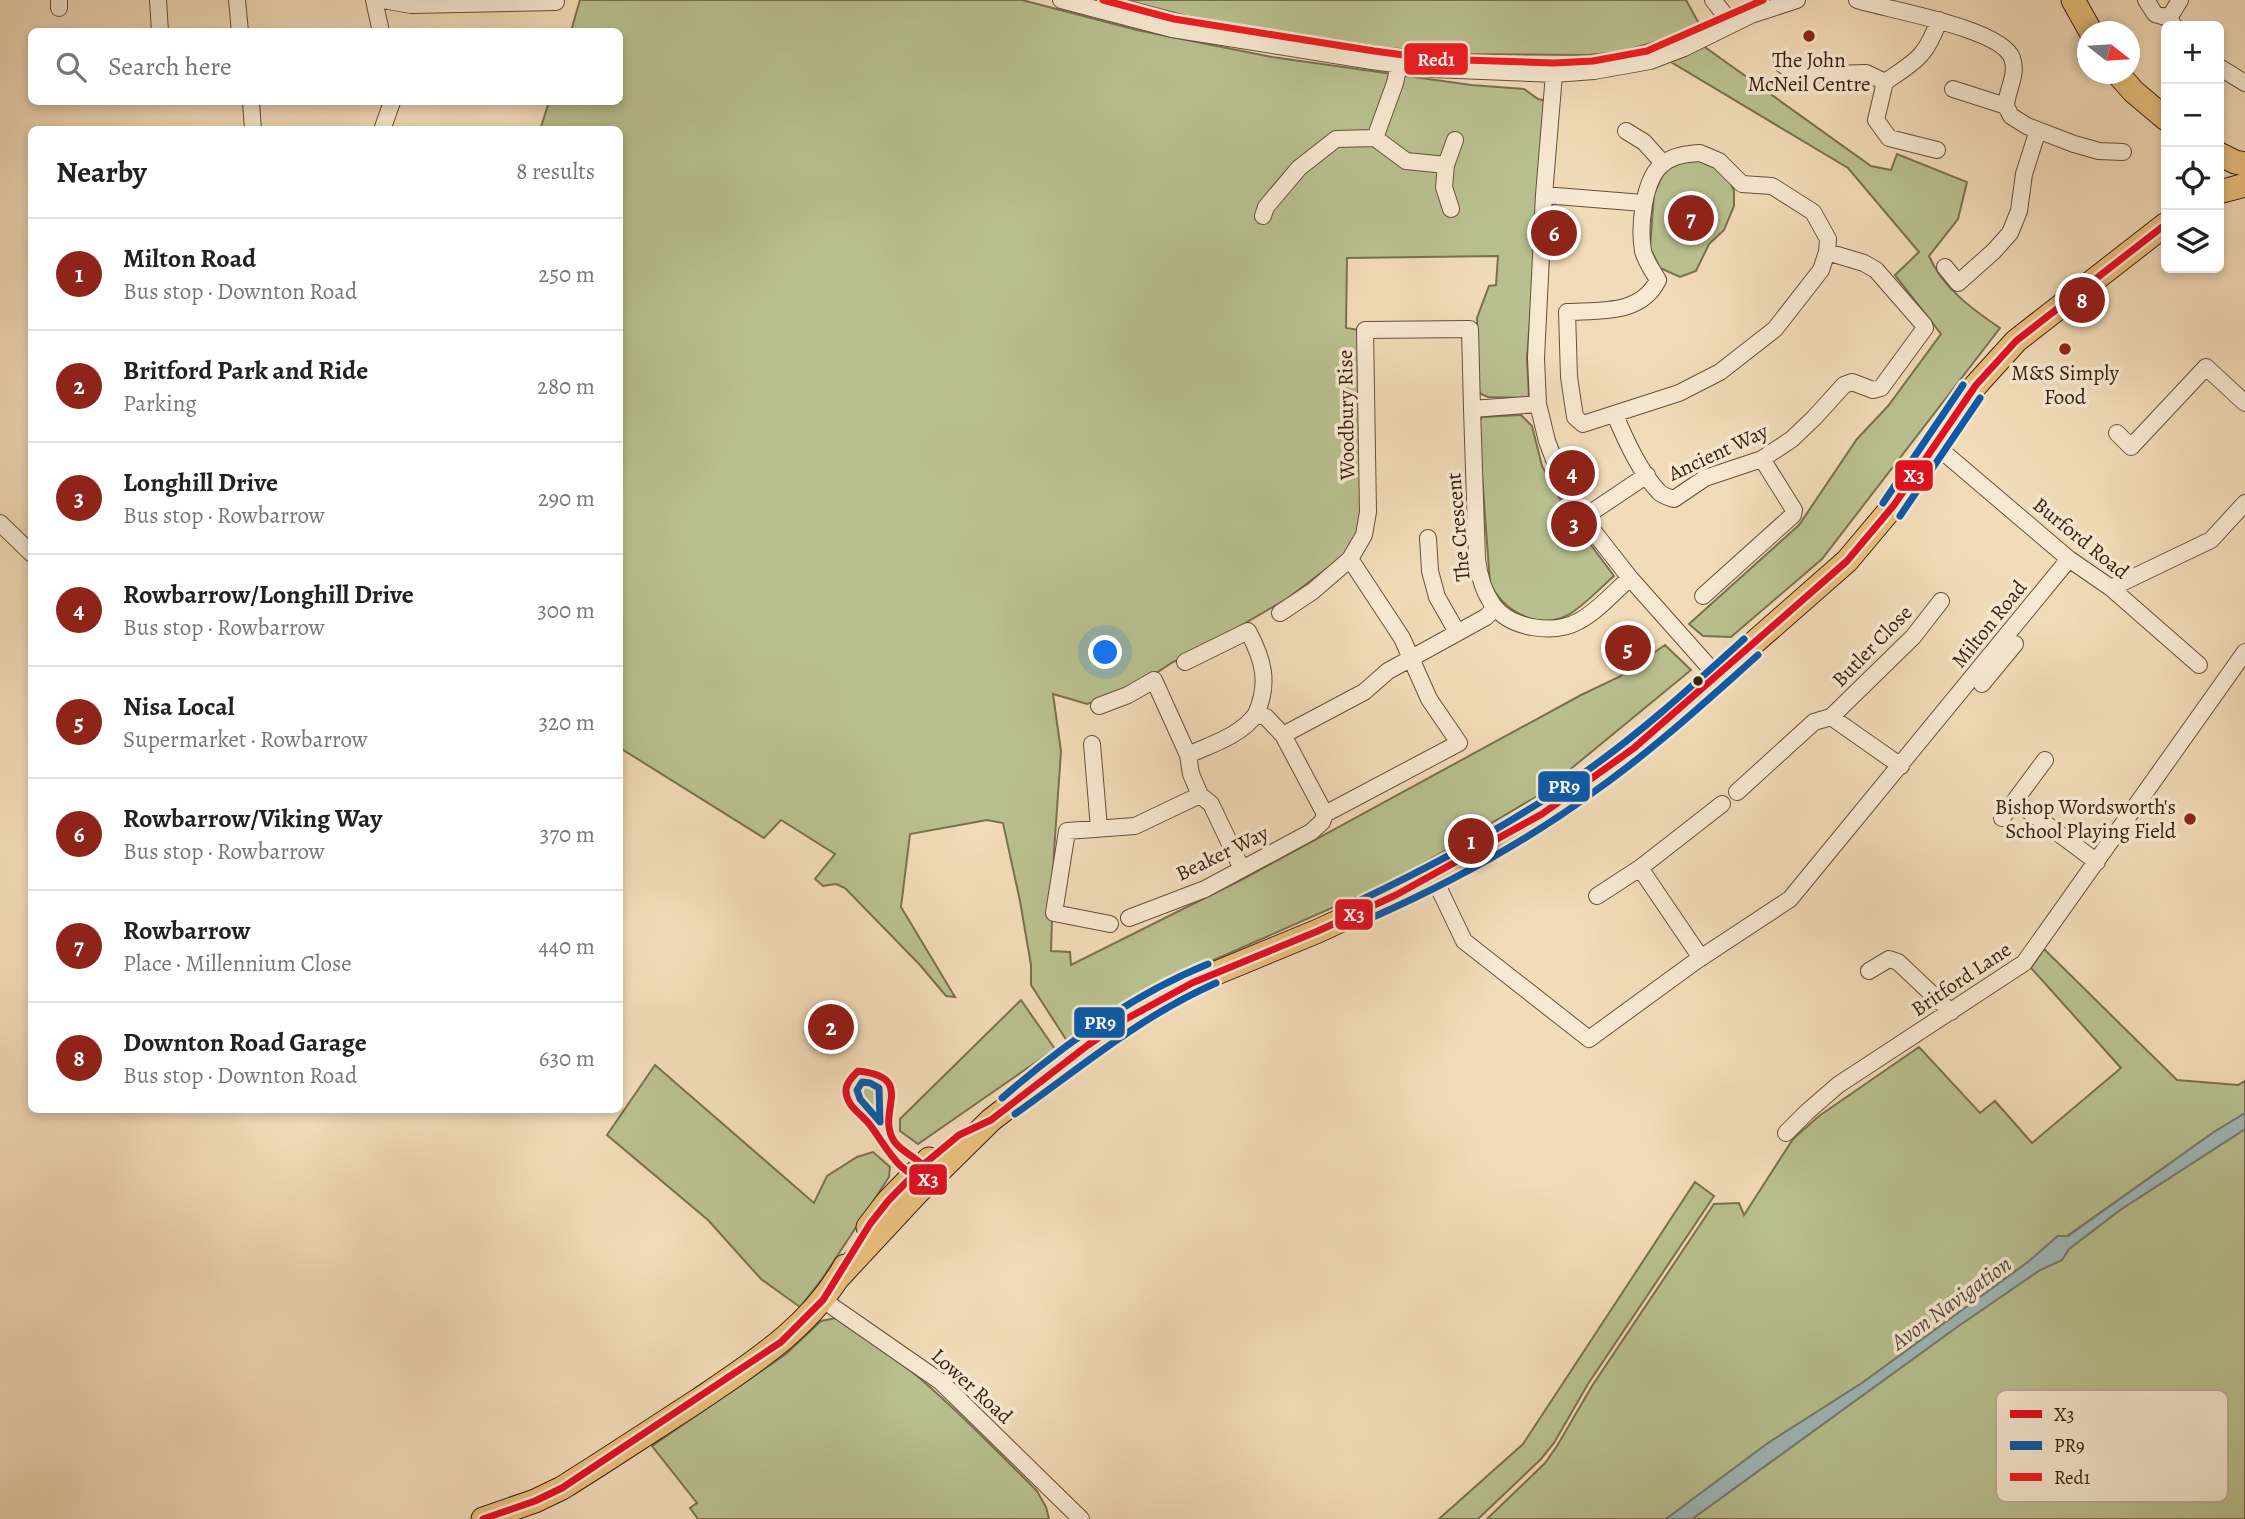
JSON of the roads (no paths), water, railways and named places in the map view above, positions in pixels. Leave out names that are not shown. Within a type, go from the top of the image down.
[{"type":"highway","points":[[2073,0],[2085,21]]},
{"type":"highway","points":[[2128,84],[2161,115]]},
{"type":"highway","points":[[2224,191],[2245,185]]},
{"type":"highway","points":[[483,1519],[535,1501],[562,1488],[765,1354],[803,1322],[838,1278],[913,1197],[991,1120],[1088,1045],[1169,994],[1214,972],[1351,917],[1433,876],[1571,796],[1634,748],[1847,561],[1885,517],[1981,379],[2021,337],[2161,228]]},
{"type":"street","points":[[158,0],[160,28]]},
{"type":"street","points":[[237,0],[240,28]]},
{"type":"street","points":[[374,0],[380,28]]},
{"type":"street","points":[[383,0],[411,5],[556,2]]},
{"type":"street","points":[[1061,0],[1172,29],[1399,65],[1476,72],[1554,74],[1594,71],[1650,61],[1771,7],[1797,0]]},
{"type":"street","points":[[1713,0],[1732,24]]},
{"type":"street","points":[[1857,0],[1938,20],[1999,43],[2008,50],[2014,67],[2006,106],[2011,116],[2074,145],[2099,151],[2123,152]]},
{"type":"street","points":[[2146,0],[2155,14],[2169,21]]},
{"type":"street","points":[[2171,21],[2180,0]]},
{"type":"street","points":[[1937,150],[1889,138],[1875,120],[1885,82],[1920,58],[1930,45],[1938,20]]},
{"type":"street","points":[[1782,64],[1797,75],[1866,73],[1885,82]]},
{"type":"street","points":[[1375,138],[1399,65]]},
{"type":"street","points":[[2224,70],[2245,83]]},
{"type":"street","points":[[1554,74],[1544,194],[1536,358],[1538,404],[1553,461],[1583,518],[1630,578],[1718,677]]},
{"type":"street","points":[[1954,89],[2006,106]]},
{"type":"street","points":[[251,105],[253,126]]},
{"type":"street","points":[[383,126],[391,105]]},
{"type":"street","points":[[1945,267],[1962,288],[2010,233],[2020,206],[2020,189],[2038,130]]},
{"type":"street","points":[[1626,131],[1644,142],[1663,163]]},
{"type":"street","points":[[1268,212],[1299,168],[1336,139],[1375,138],[1406,161],[1446,165]]},
{"type":"street","points":[[1451,209],[1444,187],[1446,165],[1455,141]]},
{"type":"street","points":[[1700,153],[1719,161],[1742,184],[1772,186],[1813,212],[1828,239],[1827,253],[1813,282],[1775,328],[1720,373],[1679,393],[1583,424],[1575,417],[1569,377],[1567,312],[1624,309],[1642,301],[1653,290],[1658,280],[1643,249],[1643,203],[1653,176],[1663,163],[1682,154],[1700,153]]},
{"type":"street","points":[[1544,194],[1643,203]]},
{"type":"street","name":"Ancient Way","points":[[1615,415],[1625,438],[1661,495],[1674,499],[1705,478],[1762,459],[1795,436],[1843,385],[1852,382],[1873,390],[1881,388],[1925,328],[1876,270],[1827,253]]},
{"type":"street","name":"The Crescent","points":[[1470,329],[1474,497],[1480,577],[1495,608]]},
{"type":"street","name":"Woodbury Rise","points":[[1280,613],[1313,591],[1350,559],[1364,535],[1368,512],[1365,330],[1470,329]]},
{"type":"street","points":[[2117,433],[2131,447],[2206,367],[2245,403]]},
{"type":"street","points":[[1472,409],[1538,404]]},
{"type":"street","name":"Burford Road","points":[[1935,445],[1946,451],[2073,562],[2111,588],[2199,665]]},
{"type":"street","points":[[1703,596],[1793,515],[1794,510],[1762,459]]},
{"type":"street","name":"Ancient Way","points":[[1583,518],[1647,475]]},
{"type":"street","points":[[2111,588],[2211,540],[2245,503]]},
{"type":"street","points":[[0,523],[28,550]]},
{"type":"street","points":[[1428,538],[1430,570],[1437,597],[1457,632]]},
{"type":"street","points":[[1350,559],[1402,638],[1411,658]]},
{"type":"street","points":[[1982,684],[2073,562]]},
{"type":"street","name":"Milton Road","points":[[1433,876],[1464,942],[1589,1039],[1701,958],[1790,899],[2073,562]]},
{"type":"street","points":[[1283,735],[1364,692],[1388,671],[1486,617],[1495,608],[1524,624],[1546,628],[1562,626],[1581,620],[1630,578]]},
{"type":"street","name":"Butler Close","points":[[1737,792],[1814,722],[1831,717],[1913,637],[1941,601]]},
{"type":"street","points":[[1185,662],[1250,631],[1259,651],[1264,673],[1263,694],[1250,722],[1188,755]]},
{"type":"street","name":"Britford Lane","points":[[1786,1133],[1838,1085],[2019,968],[2031,956],[2245,652]]},
{"type":"street","name":"Beaker Way","points":[[1129,918],[1205,889],[1311,832],[1322,822],[1325,814],[1459,743],[1429,699],[1411,658]]},
{"type":"street","points":[[1099,706],[1128,695],[1161,676],[1188,755],[1191,774],[1200,795],[1211,804],[1242,869]]},
{"type":"street","points":[[1256,714],[1266,717],[1283,735],[1325,814]]},
{"type":"street","name":"Butler Close","points":[[1831,717],[1901,766]]},
{"type":"street","points":[[1093,744],[1099,828]]},
{"type":"street","points":[[2001,818],[2045,760]]},
{"type":"street","points":[[1110,924],[1054,913],[1067,831],[1135,826],[1200,795]]},
{"type":"street","points":[[2015,801],[2097,862]]},
{"type":"street","points":[[1597,896],[1640,869],[1722,804]]},
{"type":"street","points":[[1640,869],[1701,958]]},
{"type":"street","points":[[1869,971],[1889,959],[1898,962],[1951,1012]]},
{"type":"street","name":"Lower Road","points":[[823,1300],[941,1382],[1081,1519]]},
{"type":"water","points":[[2245,1113],[2245,1129],[2120,1210],[2069,1249],[2062,1260],[2040,1270],[1957,1327],[1692,1519],[1666,1519],[1768,1443],[1862,1383],[2028,1262],[2058,1236],[2068,1236]]},
{"type":"place","name":"The John McNeil Centre","points":[[1809,36]]},
{"type":"place","name":"Rowbarrow","points":[[1691,218]]},
{"type":"place","name":"Rowbarrow/Viking Way","points":[[1554,233]]},
{"type":"place","name":"Downton Road Garage","points":[[2082,300]]},
{"type":"place","name":"M&S Simply Food","points":[[2065,349]]},
{"type":"place","name":"Rowbarrow/Longhill Drive","points":[[1572,473]]},
{"type":"place","name":"Longhill Drive","points":[[1574,524]]},
{"type":"place","name":"Nisa Local","points":[[1628,648]]},
{"type":"place","name":"Bishop Wordsworth's School Playing Field","points":[[2190,819]]},
{"type":"place","name":"Milton Road","points":[[1471,841]]},
{"type":"place","name":"Britford Park and Ride","points":[[831,1027]]},
{"type":"water label","name":"Avon Navigation","points":[[1951,1303]]}]
